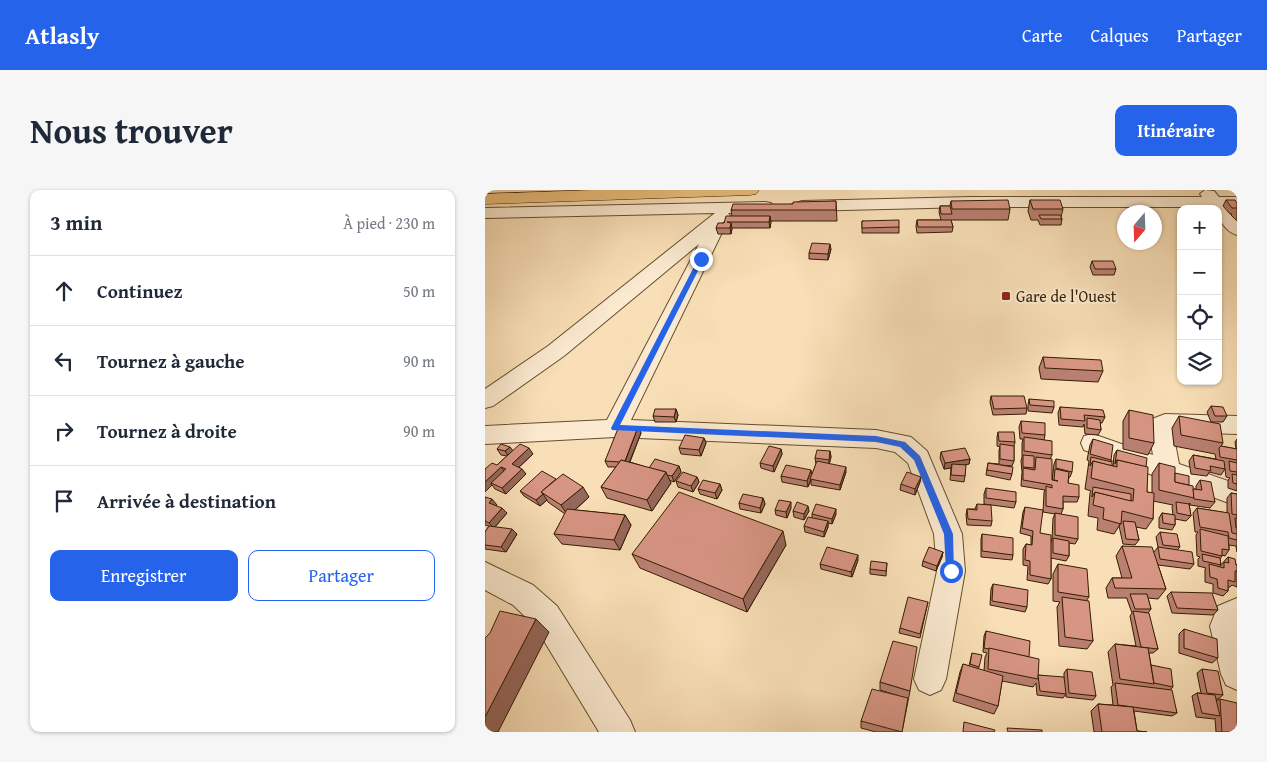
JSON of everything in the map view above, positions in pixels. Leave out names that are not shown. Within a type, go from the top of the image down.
[{"type":"highway","points":[[485,199],[750,190]]},
{"type":"street","points":[[485,213],[724,212],[968,196],[1209,196],[1237,202]]},
{"type":"street","points":[[1209,196],[1237,230]]},
{"type":"street","points":[[485,400],[556,351],[724,212]]},
{"type":"street","points":[[615,428],[724,212]]},
{"type":"street","points":[[1168,470],[1160,425],[1165,423],[1237,424]]},
{"type":"street","points":[[485,435],[615,428],[876,439],[902,444],[917,458],[948,534],[951,571],[931,679]]},
{"type":"street","points":[[1093,443],[1237,495]]},
{"type":"street","points":[[485,576],[523,595],[546,616],[618,732]]},
{"type":"street","points":[[1237,612],[1229,616],[1225,626],[1237,674]]},
{"type":"building","points":[[1008,200],[1010,209],[952,209],[951,201]]},
{"type":"building","points":[[1030,200],[1060,200],[1063,209],[1033,209]]},
{"type":"building","points":[[1226,200],[1235,200],[1237,208],[1232,208]]},
{"type":"building","points":[[836,201],[836,210],[731,210],[733,204],[793,204],[793,202]]},
{"type":"building","points":[[940,206],[950,206],[952,214],[941,214]]},
{"type":"building","points":[[1039,215],[1060,215],[1062,219],[1041,219]]},
{"type":"building","points":[[726,216],[770,216],[769,222],[727,222],[731,223],[730,228],[716,228],[718,223],[724,223]]},
{"type":"building","points":[[899,220],[899,227],[862,228],[862,221]]},
{"type":"building","points":[[917,220],[951,220],[953,227],[918,227]]},
{"type":"building","points":[[812,243],[830,244],[828,254],[809,253]]},
{"type":"building","points":[[1092,261],[1113,261],[1116,269],[1095,269]]},
{"type":"building","points":[[1043,357],[1101,360],[1103,371],[1045,368]]},
{"type":"building","points":[[991,396],[1024,396],[1027,408],[994,409]]},
{"type":"building","points":[[1029,399],[1054,401],[1054,407],[1030,405]]},
{"type":"building","points":[[1211,406],[1223,407],[1227,416],[1215,416]]},
{"type":"building","points":[[1060,407],[1103,410],[1105,417],[1084,415],[1085,421],[1061,419]]},
{"type":"building","points":[[655,409],[676,409],[674,417],[653,416]]},
{"type":"building","points":[[1129,410],[1153,415],[1154,443],[1129,438]]},
{"type":"building","points":[[1179,416],[1220,424],[1223,443],[1181,435]]},
{"type":"building","points":[[1087,418],[1100,420],[1101,430],[1087,428]]},
{"type":"building","points":[[1021,421],[1045,423],[1045,435],[1022,433]]},
{"type":"building","points":[[619,426],[638,427],[625,461],[605,461]]},
{"type":"building","points":[[998,432],[1014,432],[1015,442],[999,441]]},
{"type":"building","points":[[685,435],[704,438],[699,450],[679,448]]},
{"type":"building","points":[[1024,437],[1052,441],[1052,455],[1024,451]]},
{"type":"building","points":[[1093,439],[1113,445],[1111,460],[1090,454]]},
{"type":"building","points":[[501,444],[510,447],[505,451],[497,449]]},
{"type":"building","points":[[520,444],[529,448],[512,464],[522,469],[502,488],[491,483],[506,469],[501,467],[485,482],[485,469],[492,463],[497,465]]},
{"type":"building","points":[[1000,444],[1014,446],[1014,461],[1000,459]]},
{"type":"building","points":[[769,446],[781,449],[773,466],[760,463]]},
{"type":"building","points":[[1221,446],[1237,449],[1237,460],[1220,457],[1219,448]]},
{"type":"building","points":[[965,448],[970,459],[945,463],[941,452]]},
{"type":"building","points":[[817,450],[830,451],[829,460],[815,458]]},
{"type":"building","points":[[1117,450],[1147,458],[1146,467],[1117,460],[1115,464]]},
{"type":"building","points":[[1023,455],[1034,456],[1034,468],[1023,467]]},
{"type":"building","points":[[1193,455],[1224,461],[1225,469],[1210,466],[1211,471],[1195,468]]},
{"type":"building","points":[[1036,457],[1052,459],[1052,480],[1058,481],[1054,480],[1055,469],[1069,472],[1068,483],[1079,485],[1079,497],[1063,496],[1063,509],[1046,506],[1046,486],[1052,488],[1052,485],[1023,480],[1023,468],[1035,470]]},
{"type":"building","points":[[1091,457],[1112,462],[1112,466],[1093,461],[1090,466]]},
{"type":"building","points":[[655,459],[679,466],[672,476],[667,475],[666,472],[649,468]]},
{"type":"building","points":[[1056,459],[1073,462],[1072,472],[1056,468]]},
{"type":"building","points":[[621,460],[666,472],[647,500],[601,487]]},
{"type":"building","points":[[1117,460],[1148,467],[1147,492],[1154,493],[1153,519],[1122,511],[1121,524],[1103,519],[1104,508],[1093,505],[1095,492],[1133,501],[1134,489],[1091,478],[1093,461],[1117,467]]},
{"type":"building","points":[[817,461],[846,467],[840,485],[810,479]]},
{"type":"building","points":[[1229,461],[1237,463],[1237,472],[1230,471]]},
{"type":"building","points":[[988,463],[1013,467],[1012,474],[987,470]]},
{"type":"building","points":[[1159,463],[1175,467],[1175,482],[1193,486],[1194,498],[1159,490]]},
{"type":"building","points":[[952,464],[966,465],[965,476],[951,475]]},
{"type":"building","points":[[786,465],[811,470],[807,481],[781,476]]},
{"type":"building","points":[[542,471],[556,479],[541,492],[543,494],[536,500],[520,491]]},
{"type":"building","points":[[683,472],[697,477],[691,486],[676,481]]},
{"type":"building","points":[[907,472],[921,477],[915,489],[901,484]]},
{"type":"building","points":[[1175,473],[1189,476],[1189,485],[1175,482]]},
{"type":"building","points":[[563,474],[583,487],[561,505],[541,492]]},
{"type":"building","points":[[1232,474],[1237,475],[1237,484],[1233,483]]},
{"type":"building","points":[[703,480],[720,484],[715,493],[698,489]]},
{"type":"building","points":[[1200,480],[1211,482],[1215,502],[1194,499],[1193,489],[1202,490]]},
{"type":"building","points":[[1093,487],[1131,494],[1131,501],[1095,492],[1092,497]]},
{"type":"building","points":[[986,488],[1016,492],[1016,502],[986,498]]},
{"type":"building","points":[[679,492],[783,531],[743,599],[632,554]]},
{"type":"building","points":[[1231,493],[1237,494],[1237,515],[1232,514]]},
{"type":"building","points":[[743,494],[763,498],[760,508],[739,503]]},
{"type":"building","points":[[485,497],[492,499],[489,503],[502,508],[489,523],[485,521]]},
{"type":"building","points":[[779,500],[791,502],[786,512],[775,510]]},
{"type":"building","points":[[797,502],[808,506],[804,514],[793,511]]},
{"type":"building","points":[[1176,502],[1189,504],[1191,516],[1177,513]]},
{"type":"building","points":[[816,504],[836,509],[832,519],[812,514]]},
{"type":"building","points":[[977,504],[991,505],[992,521],[968,519],[967,509],[977,510]]},
{"type":"building","points":[[1025,507],[1043,510],[1040,533],[1051,535],[1051,579],[1030,575],[1030,561],[1025,560],[1026,544],[1032,545],[1033,531],[1022,528]]},
{"type":"building","points":[[1197,508],[1229,513],[1232,533],[1237,534],[1237,540],[1229,538],[1228,532],[1200,527]]},
{"type":"building","points":[[567,509],[625,515],[614,540],[554,534]]},
{"type":"building","points":[[1055,513],[1078,517],[1078,539],[1055,535]]},
{"type":"building","points":[[1162,513],[1175,515],[1175,525],[1163,523]]},
{"type":"building","points":[[808,517],[828,521],[824,532],[804,526]]},
{"type":"building","points":[[1123,521],[1135,522],[1139,540],[1126,539]]},
{"type":"building","points":[[489,526],[512,529],[501,547],[485,545],[485,532]]},
{"type":"building","points":[[1200,529],[1228,536],[1229,550],[1222,549],[1222,556],[1201,551]]},
{"type":"building","points":[[1160,532],[1177,534],[1180,547],[1163,545]]},
{"type":"building","points":[[982,534],[1013,538],[1013,555],[982,551]]},
{"type":"building","points":[[1053,538],[1069,541],[1069,556],[1053,553]]},
{"type":"building","points":[[1122,546],[1152,547],[1166,589],[1115,588],[1112,578],[1132,578]]},
{"type":"building","points":[[827,547],[858,555],[851,572],[820,564]]},
{"type":"building","points":[[929,547],[943,552],[937,566],[923,561]]},
{"type":"building","points":[[1158,547],[1192,552],[1194,564],[1160,559]]},
{"type":"building","points":[[1202,554],[1220,558],[1221,565],[1203,561]]},
{"type":"building","points":[[1228,557],[1235,559],[1237,571],[1235,571],[1235,582],[1228,580],[1228,591],[1218,588],[1217,579],[1210,577],[1209,564],[1224,568],[1224,562],[1229,563]]},
{"type":"building","points":[[871,561],[887,563],[886,571],[870,569]]},
{"type":"building","points":[[1058,564],[1087,569],[1089,597],[1058,592]]},
{"type":"building","points":[[993,584],[1028,590],[1027,607],[992,601]]},
{"type":"building","points":[[1171,592],[1212,593],[1218,610],[1177,608]]},
{"type":"building","points":[[1130,594],[1147,594],[1151,609],[1135,609]]},
{"type":"building","points":[[908,597],[928,602],[920,634],[900,628]]},
{"type":"building","points":[[1062,597],[1089,601],[1093,641],[1065,637]]},
{"type":"building","points":[[500,611],[536,619],[485,717],[485,638],[490,633]]},
{"type":"building","points":[[1133,611],[1149,613],[1158,649],[1141,647]]},
{"type":"building","points":[[1184,629],[1217,639],[1218,658],[1184,648]]},
{"type":"building","points":[[986,631],[1030,641],[1029,657],[984,648]]},
{"type":"building","points":[[893,641],[917,647],[910,691],[880,682]]},
{"type":"building","points":[[1115,644],[1148,648],[1154,684],[1120,679]]},
{"type":"building","points":[[989,648],[1039,659],[1038,679],[988,669]]},
{"type":"building","points":[[972,653],[982,655],[979,667],[970,664]]},
{"type":"building","points":[[963,664],[1003,676],[998,706],[956,693]]},
{"type":"building","points":[[1151,665],[1171,669],[1173,687],[1154,683]]},
{"type":"building","points":[[1067,669],[1092,672],[1096,696],[1069,693]]},
{"type":"building","points":[[1202,669],[1218,671],[1223,695],[1207,693]]},
{"type":"building","points":[[1038,675],[1064,677],[1066,694],[1040,691]]},
{"type":"building","points":[[1115,683],[1172,690],[1177,713],[1118,705]]},
{"type":"building","points":[[872,689],[908,698],[902,732],[861,721]]},
{"type":"building","points":[[1197,693],[1215,695],[1220,716],[1202,713]]},
{"type":"building","points":[[1220,699],[1237,703],[1237,732],[1222,732]]},
{"type":"building","points":[[1098,704],[1133,707],[1137,731],[1147,732],[1102,732]]},
{"type":"building","points":[[964,722],[995,730],[994,732],[963,732]]},
{"type":"building","points":[[1007,728],[1042,730],[1042,732],[1008,732]]},
{"type":"place","name":"Gare de l'Ouest","points":[[1006,296]]},
{"type":"route","points":[[701,259],[615,428],[876,439],[902,444],[917,458],[948,534],[951,571]]}]
